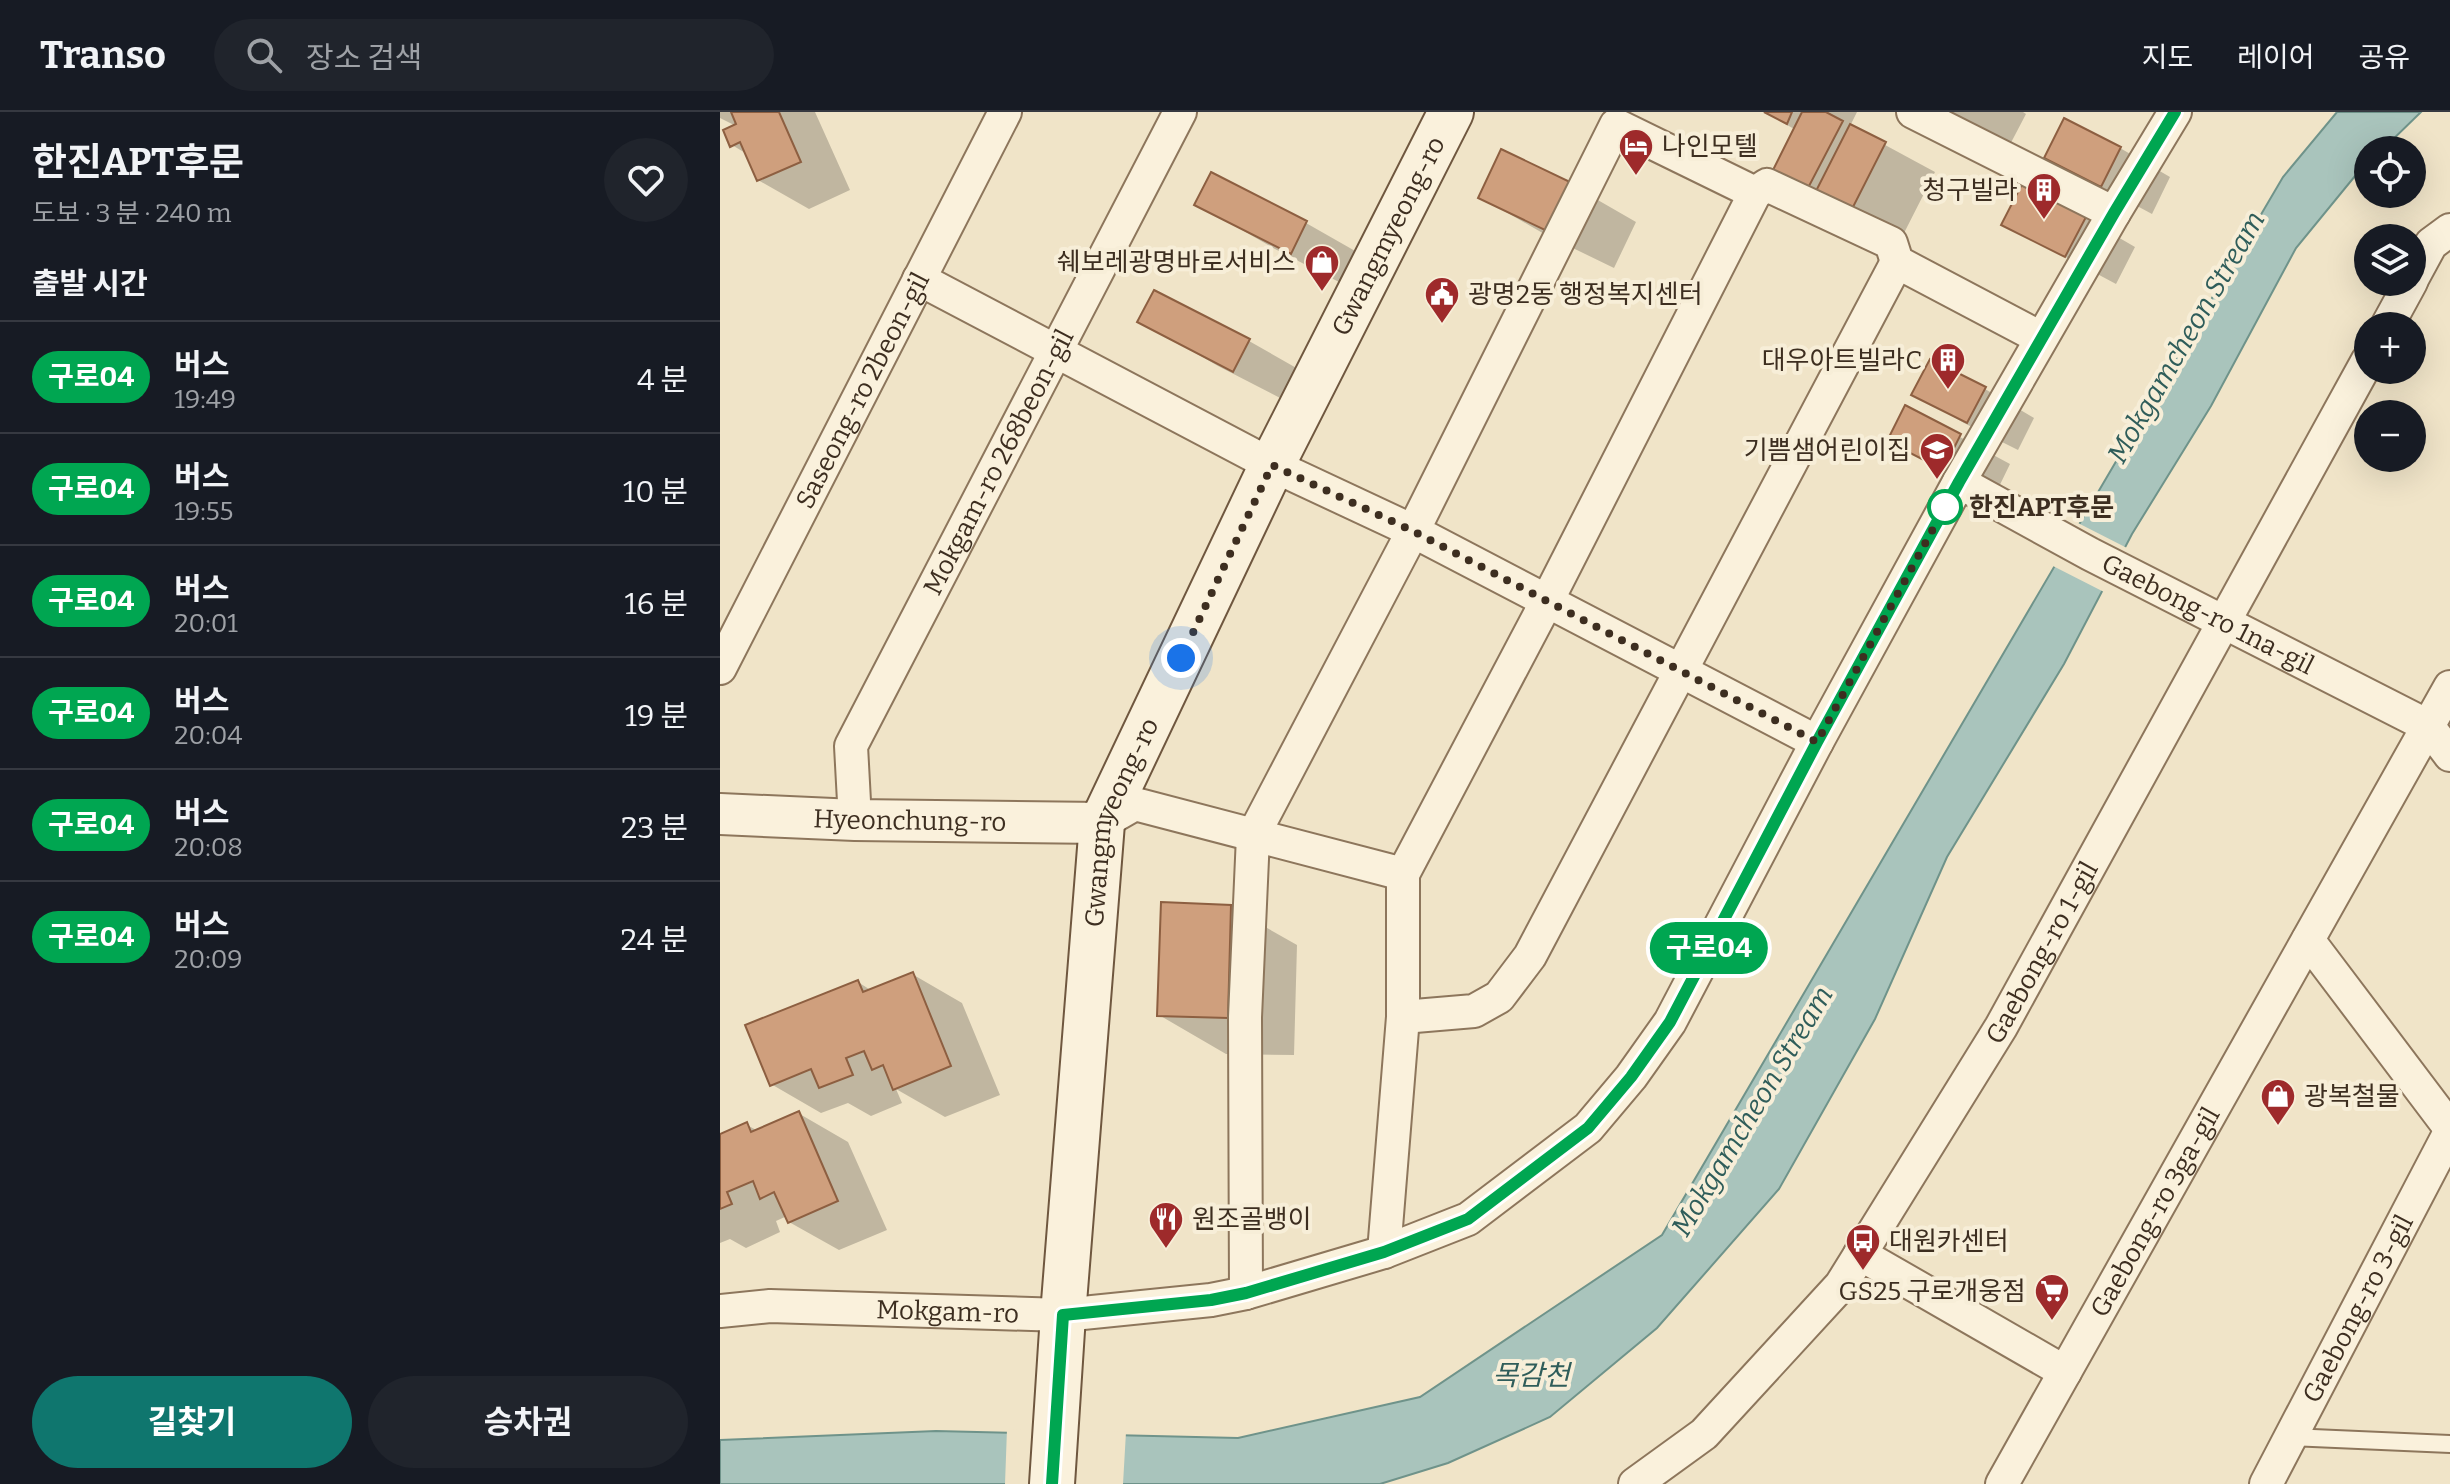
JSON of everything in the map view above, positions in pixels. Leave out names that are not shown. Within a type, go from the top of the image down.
[{"type":"main road","name":"Gwangmyeong-ro","points":[[1052,1484],[1102,823],[1272,465],[1451,112]]},
{"type":"street","name":"Saseong-ro 2beon-gil","points":[[720,668],[1005,112]]},
{"type":"street","name":"Mokgam-ro 268beon-gil","points":[[855,820],[851,746],[1180,112]]},
{"type":"street","points":[[1913,112],[1962,123],[2114,213]]},
{"type":"street","name":"Mokgam-ro","points":[[720,1311],[770,1306],[1062,1328],[1246,1293],[1384,1252],[1468,1219],[1588,1128],[1631,1077],[1670,1022],[1817,742],[1971,488],[2041,338],[2175,112]]},
{"type":"street","points":[[1246,1293],[1245,1017],[1253,836],[1413,531],[1610,116],[1755,193]]},
{"type":"street","points":[[1384,1252],[1403,1017],[1403,874],[1547,601],[1755,193],[1767,185],[1891,243],[1897,262],[2041,338]]},
{"type":"street","points":[[2426,253],[2431,244],[2450,230]]},
{"type":"street","points":[[1403,1017],[1474,1011],[1499,997],[1530,956],[1897,262]]},
{"type":"street","points":[[919,279],[1272,465],[1413,531],[1817,742]]},
{"type":"street","name":"Gaebong-ro 1-gil","points":[[1635,1484],[1704,1434],[1841,1285],[2001,1027],[2212,617],[2354,383]]},
{"type":"street","name":"Gaebong-ro 1na-gil","points":[[1971,488],[2090,554],[2428,726],[2450,755]]},
{"type":"street","name":"Gaebong-ro 3ga-gil","points":[[2002,1484],[2450,687]]},
{"type":"street","points":[[1102,823],[1135,804],[1403,874]]},
{"type":"street","name":"Hyeonchung-ro","points":[[720,814],[855,820],[1102,823]]},
{"type":"street","points":[[2308,940],[2450,1130]]},
{"type":"street","name":"Gaebong-ro 3-gil","points":[[2266,1484],[2450,1130]]},
{"type":"street","points":[[1860,1254],[2065,1372]]},
{"type":"lane","points":[[2290,1437],[2450,1444]]},
{"type":"water","name":"목감천","points":[[2337,112],[2421,112],[2396,136],[2354,136],[2354,177],[2296,248],[2211,406],[2132,534],[2064,664],[1947,857],[1875,1019],[1779,1189],[1657,1328],[1550,1417],[1448,1463],[1380,1484],[720,1484],[720,1440],[936,1431],[1238,1438],[1420,1397],[1662,1235],[2283,177]]},
{"type":"pier","points":[[2076,522],[2129,549],[2106,593],[2051,565]]},
{"type":"pier","points":[[1007,1429],[1126,1432],[1123,1484],[1005,1484]]},
{"type":"building","points":[[731,112],[779,112],[801,162],[757,181],[740,142],[730,147],[723,130],[736,124]]},
{"type":"building","points":[[1764,112],[1792,112],[1787,124]]},
{"type":"building","points":[[1802,112],[1826,112],[1843,121],[1808,188],[1773,170]]},
{"type":"building","points":[[2064,118],[2121,147],[2101,187],[2044,158]]},
{"type":"building","points":[[1850,124],[1886,142],[1852,209],[1816,191]]},
{"type":"building","points":[[1501,149],[1570,182],[1547,231],[1478,198]]},
{"type":"building","points":[[1211,172],[1307,221],[1291,254],[1194,205]]},
{"type":"building","name":"청구빌라","points":[[2022,184],[2086,217],[2065,257],[2001,225]]},
{"type":"building","points":[[1154,290],[1250,339],[1233,372],[1137,322]]},
{"type":"building","name":"대우아트빌라C","points":[[1930,359],[1986,387],[1967,423],[1911,395]]},
{"type":"building","points":[[1905,405],[1961,434],[1943,470],[1887,441]]},
{"type":"building","points":[[1161,902],[1231,905],[1228,1018],[1157,1016]]},
{"type":"building","points":[[913,972],[951,1066],[893,1090],[883,1065],[872,1070],[864,1051],[846,1058],[853,1075],[819,1088],[811,1069],[770,1086],[745,1025],[858,980],[863,992]]},
{"type":"building","points":[[799,1111],[838,1201],[788,1223],[774,1192],[760,1199],[753,1181],[727,1192],[732,1204],[720,1209],[720,1134],[747,1122],[751,1132]]},
{"type":"bus line","name":"구로04","points":[[1052,1484],[1063,1315],[1211,1300],[1246,1293],[1384,1252],[1468,1219],[1588,1128],[1631,1077],[1670,1022],[1817,742],[1959,482],[2175,112]]},
{"type":"place","name":"나인모텔","points":[[1636,177]]},
{"type":"place","name":"청구빌라","points":[[2044,221]]},
{"type":"place","name":"쉐보레광명바로서비스","points":[[1322,293]]},
{"type":"place","name":"광명2동 행정복지센터","points":[[1442,325]]},
{"type":"place","name":"대우아트빌라C","points":[[1948,391]]},
{"type":"place","name":"기쁨샘어린이집","points":[[1937,481]]},
{"type":"place","name":"한진APT후문","points":[[1945,507]]},
{"type":"place","name":"광복철물","points":[[2278,1127]]},
{"type":"place","name":"원조골뱅이","points":[[1166,1250]]},
{"type":"place","name":"대원카센터","points":[[1863,1272]]},
{"type":"place","name":"GS25 구로개웅점","points":[[2052,1322]]},
{"type":"route","points":[[1181,658],[1272,465],[1413,531],[1817,742],[1945,507]]},
{"type":"water label","name":"Mokgamcheon Stream","points":[[2186,337]]},
{"type":"water label","name":"Mokgamcheon Stream","points":[[1752,1111]]}]
